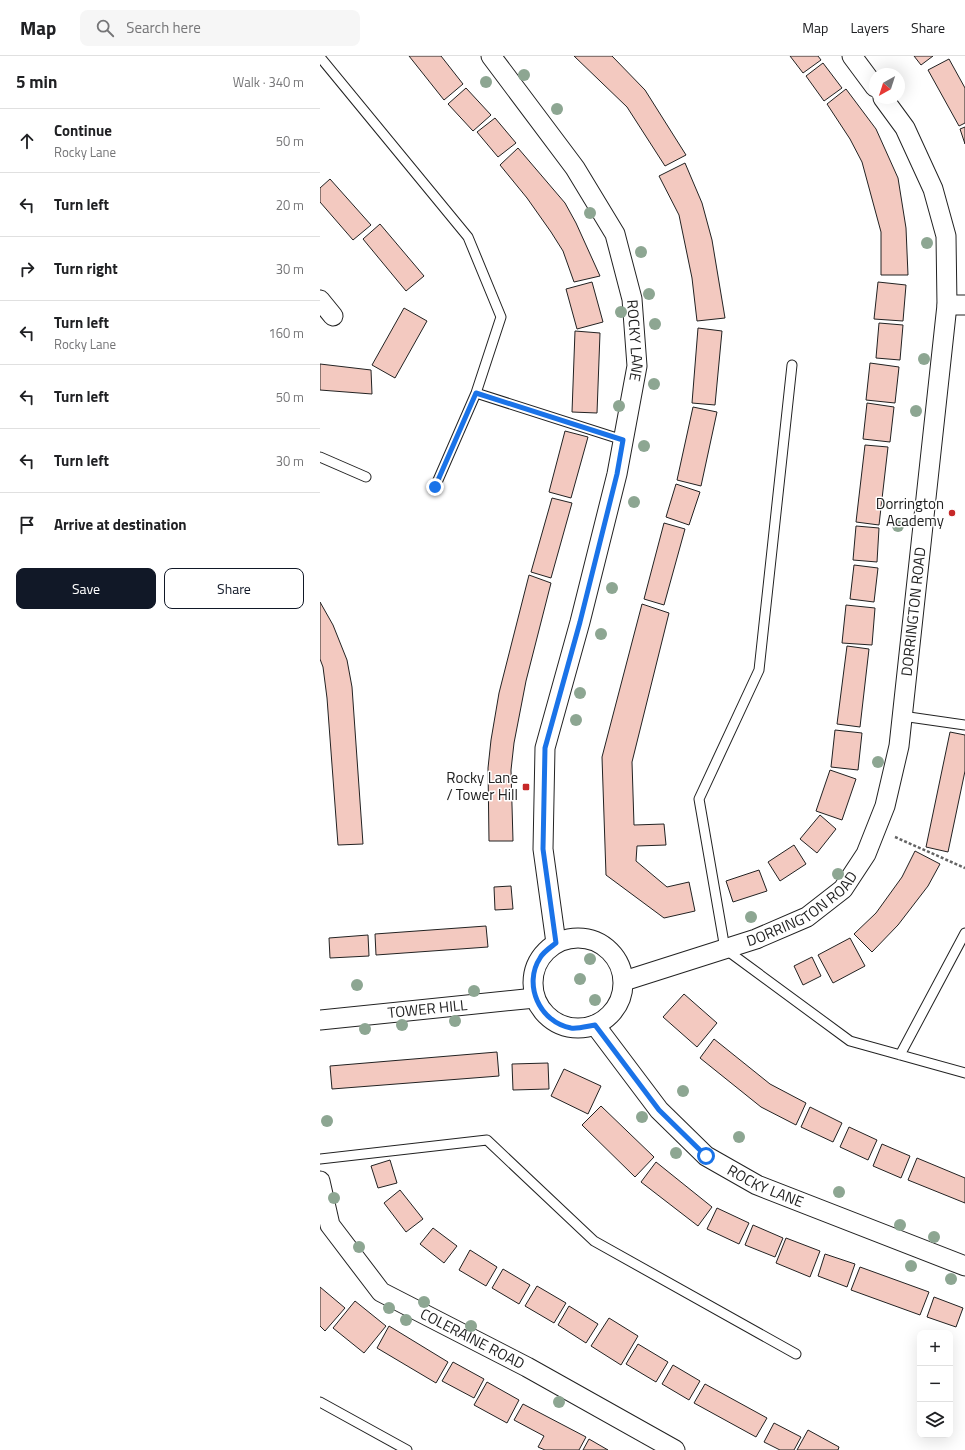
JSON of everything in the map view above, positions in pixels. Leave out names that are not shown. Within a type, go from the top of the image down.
[{"type":"street","name":"ROCKY LANE","points":[[491,56],[575,168],[615,234],[632,299],[637,366],[617,474],[582,614],[545,748],[543,849],[556,943]]},
{"type":"street","points":[[852,56],[869,79]]},
{"type":"street","name":"DORRINGTON ROAD","points":[[624,980],[756,939],[807,917],[843,888],[866,854],[885,806],[899,746],[956,305],[946,236],[933,189],[905,128],[887,104]]},
{"type":"street","points":[[320,300],[333,316]]},
{"type":"street","points":[[578,937],[600,943],[616,959],[624,980],[621,999],[611,1015],[595,1025],[571,1028],[554,1021],[549,1018],[535,998],[532,977],[540,957],[556,943],[578,937]]},
{"type":"street","name":"TOWER HILL","points":[[320,1020],[535,998]]},
{"type":"street","name":"ROCKY LANE","points":[[595,1025],[659,1110],[706,1156],[756,1185],[965,1266]]},
{"type":"street","name":"COLERAINE ROAD","points":[[320,1181],[330,1225],[381,1292],[527,1367],[675,1450]]},
{"type":"lane","points":[[320,56],[468,237],[501,317],[476,393],[435,487]]},
{"type":"lane","points":[[792,365],[759,670],[699,799],[725,949],[850,1041],[965,1073]]},
{"type":"lane","points":[[476,393],[623,440]]},
{"type":"lane","points":[[320,456],[366,477]]},
{"type":"lane","points":[[902,716],[965,726]]},
{"type":"lane","points":[[900,1055],[965,933]]},
{"type":"lane","points":[[320,1159],[487,1140],[594,1241],[796,1354]]},
{"type":"lane","points":[[320,1402],[407,1450]]},
{"type":"path","points":[[876,829],[965,868]]},
{"type":"building","points":[[409,56],[441,56],[463,84],[444,100]]},
{"type":"building","points":[[574,56],[612,56],[645,90],[686,155],[665,166],[627,107]]},
{"type":"building","points":[[790,56],[818,56],[821,60],[803,73]]},
{"type":"building","points":[[914,56],[933,56],[921,65]]},
{"type":"building","points":[[949,59],[965,88],[965,123],[959,126],[928,70]]},
{"type":"building","points":[[823,63],[842,88],[824,101],[806,76]]},
{"type":"building","points":[[466,88],[491,115],[473,131],[448,104]]},
{"type":"building","points":[[846,89],[876,129],[898,178],[906,228],[908,275],[881,275],[881,232],[862,162],[850,139],[827,104]]},
{"type":"building","points":[[495,118],[516,143],[498,157],[477,132]]},
{"type":"building","points":[[965,127],[965,144],[960,129]]},
{"type":"building","points":[[518,148],[565,203],[576,223],[600,276],[574,282],[563,251],[551,232],[527,198],[500,165]]},
{"type":"building","points":[[685,163],[702,203],[712,240],[725,318],[697,321],[692,278],[679,215],[659,176]]},
{"type":"building","points":[[330,179],[371,225],[353,240],[320,202],[320,188]]},
{"type":"building","points":[[380,224],[424,276],[406,291],[363,239]]},
{"type":"building","points":[[592,282],[603,322],[577,329],[566,289]]},
{"type":"building","points":[[878,282],[906,285],[903,321],[874,319]]},
{"type":"building","points":[[404,308],[427,321],[395,378],[372,365]]},
{"type":"building","points":[[879,323],[903,325],[900,360],[876,358]]},
{"type":"building","points":[[698,328],[722,331],[715,405],[692,403]]},
{"type":"building","points":[[575,331],[600,333],[597,413],[572,412]]},
{"type":"building","points":[[870,363],[899,367],[895,403],[866,400]]},
{"type":"building","points":[[320,364],[371,370],[372,394],[320,390]]},
{"type":"building","points":[[867,403],[894,407],[890,442],[863,439]]},
{"type":"building","points":[[693,407],[717,412],[701,486],[677,480]]},
{"type":"building","points":[[565,431],[588,437],[571,498],[549,492]]},
{"type":"building","points":[[865,445],[888,447],[879,525],[856,522]]},
{"type":"building","points":[[676,484],[700,492],[689,525],[666,517]]},
{"type":"building","points":[[552,498],[572,503],[551,578],[531,572]]},
{"type":"building","points":[[664,523],[685,529],[664,605],[644,599]]},
{"type":"building","points":[[856,526],[879,528],[877,562],[853,560]]},
{"type":"building","points":[[854,565],[878,568],[874,602],[850,599]]},
{"type":"building","points":[[529,575],[551,583],[526,681],[514,743],[511,770],[513,841],[489,841],[488,768],[491,740],[499,693]]},
{"type":"building","points":[[320,602],[333,625],[347,660],[352,687],[363,844],[338,845],[327,698],[323,667],[320,659]]},
{"type":"building","points":[[642,604],[669,613],[632,762],[634,825],[664,824],[666,845],[637,846],[636,861],[667,887],[689,882],[695,911],[664,918],[606,875],[602,757]]},
{"type":"building","points":[[846,605],[875,608],[872,645],[842,643]]},
{"type":"building","points":[[847,646],[869,649],[860,727],[837,724]]},
{"type":"building","points":[[835,730],[862,733],[858,770],[831,767]]},
{"type":"building","points":[[950,732],[965,735],[965,771],[948,852],[926,847]]},
{"type":"building","points":[[830,770],[856,779],[842,820],[816,811]]},
{"type":"building","points":[[820,815],[836,829],[817,853],[800,839]]},
{"type":"building","points":[[794,845],[806,864],[780,881],[768,862]]},
{"type":"building","points":[[915,851],[940,864],[928,886],[898,925],[872,952],[854,934],[876,913],[902,877]]},
{"type":"building","points":[[759,870],[767,891],[733,902],[726,881]]},
{"type":"building","points":[[511,886],[513,909],[495,910],[494,887]]},
{"type":"building","points":[[486,926],[488,947],[376,955],[375,934]]},
{"type":"building","points":[[368,935],[369,956],[330,958],[329,938]]},
{"type":"building","points":[[850,938],[865,966],[833,983],[818,955]]},
{"type":"building","points":[[812,957],[821,976],[803,985],[794,966]]},
{"type":"building","points":[[684,994],[717,1023],[697,1047],[663,1017]]},
{"type":"building","points":[[714,1039],[770,1084],[806,1103],[796,1125],[761,1107],[700,1058]]},
{"type":"building","points":[[497,1052],[499,1076],[332,1089],[330,1066]]},
{"type":"building","points":[[548,1063],[549,1089],[513,1090],[512,1064]]},
{"type":"building","points":[[564,1069],[601,1086],[588,1114],[551,1096]]},
{"type":"building","points":[[601,1106],[654,1157],[635,1177],[582,1125]]},
{"type":"building","points":[[810,1107],[842,1123],[833,1142],[801,1127]]},
{"type":"building","points":[[849,1127],[877,1140],[868,1160],[840,1147]]},
{"type":"building","points":[[882,1144],[910,1156],[901,1178],[873,1166]]},
{"type":"building","points":[[917,1158],[965,1178],[965,1203],[908,1180]]},
{"type":"building","points":[[390,1160],[397,1183],[378,1188],[371,1166]]},
{"type":"building","points":[[656,1162],[712,1207],[698,1226],[641,1182]]},
{"type":"building","points":[[400,1190],[423,1219],[406,1232],[384,1203]]},
{"type":"building","points":[[717,1208],[749,1223],[739,1244],[707,1229]]},
{"type":"building","points":[[753,1225],[783,1238],[775,1257],[745,1245]]},
{"type":"building","points":[[433,1228],[457,1246],[444,1263],[420,1244]]},
{"type":"building","points":[[786,1238],[820,1251],[810,1277],[776,1263]]},
{"type":"building","points":[[470,1250],[497,1267],[486,1286],[459,1270]]},
{"type":"building","points":[[825,1254],[855,1264],[847,1287],[818,1276]]},
{"type":"building","points":[[860,1267],[929,1292],[920,1315],[851,1290]]},
{"type":"building","points":[[503,1269],[530,1285],[519,1304],[492,1288]]},
{"type":"building","points":[[537,1286],[566,1303],[554,1323],[525,1306]]},
{"type":"building","points":[[320,1287],[345,1308],[325,1331],[320,1326]]},
{"type":"building","points":[[934,1297],[963,1308],[956,1327],[927,1317]]},
{"type":"building","points":[[355,1301],[386,1326],[364,1353],[333,1328]]},
{"type":"building","points":[[569,1306],[598,1324],[586,1343],[558,1325]]},
{"type":"building","points":[[609,1318],[638,1336],[621,1365],[591,1346]]},
{"type":"building","points":[[389,1326],[448,1362],[436,1383],[377,1348]]},
{"type":"building","points":[[638,1344],[668,1362],[656,1382],[626,1364]]},
{"type":"building","points":[[453,1362],[484,1379],[474,1398],[442,1381]]},
{"type":"building","points":[[673,1365],[700,1381],[689,1400],[662,1384]]},
{"type":"building","points":[[487,1382],[519,1400],[507,1423],[474,1405]]},
{"type":"building","points":[[705,1384],[767,1418],[756,1437],[694,1403]]},
{"type":"building","points":[[523,1404],[586,1437],[579,1450],[545,1450],[538,1447],[544,1436],[514,1420]]},
{"type":"building","points":[[774,1423],[801,1437],[794,1450],[780,1450],[764,1442]]},
{"type":"building","points":[[808,1430],[839,1447],[838,1450],[797,1450]]},
{"type":"building","points":[[589,1439],[608,1450],[583,1450]]},
{"type":"place","name":"Dorrington Academy","points":[[952,513]]},
{"type":"place","name":"Rocky Lane / Tower Hill","points":[[526,787]]},
{"type":"route","points":[[435,487],[476,393],[623,440],[617,474],[580,622],[545,748],[543,849],[556,943],[540,957],[532,977],[535,998],[549,1018],[571,1028],[595,1025],[659,1110],[706,1156]]}]
